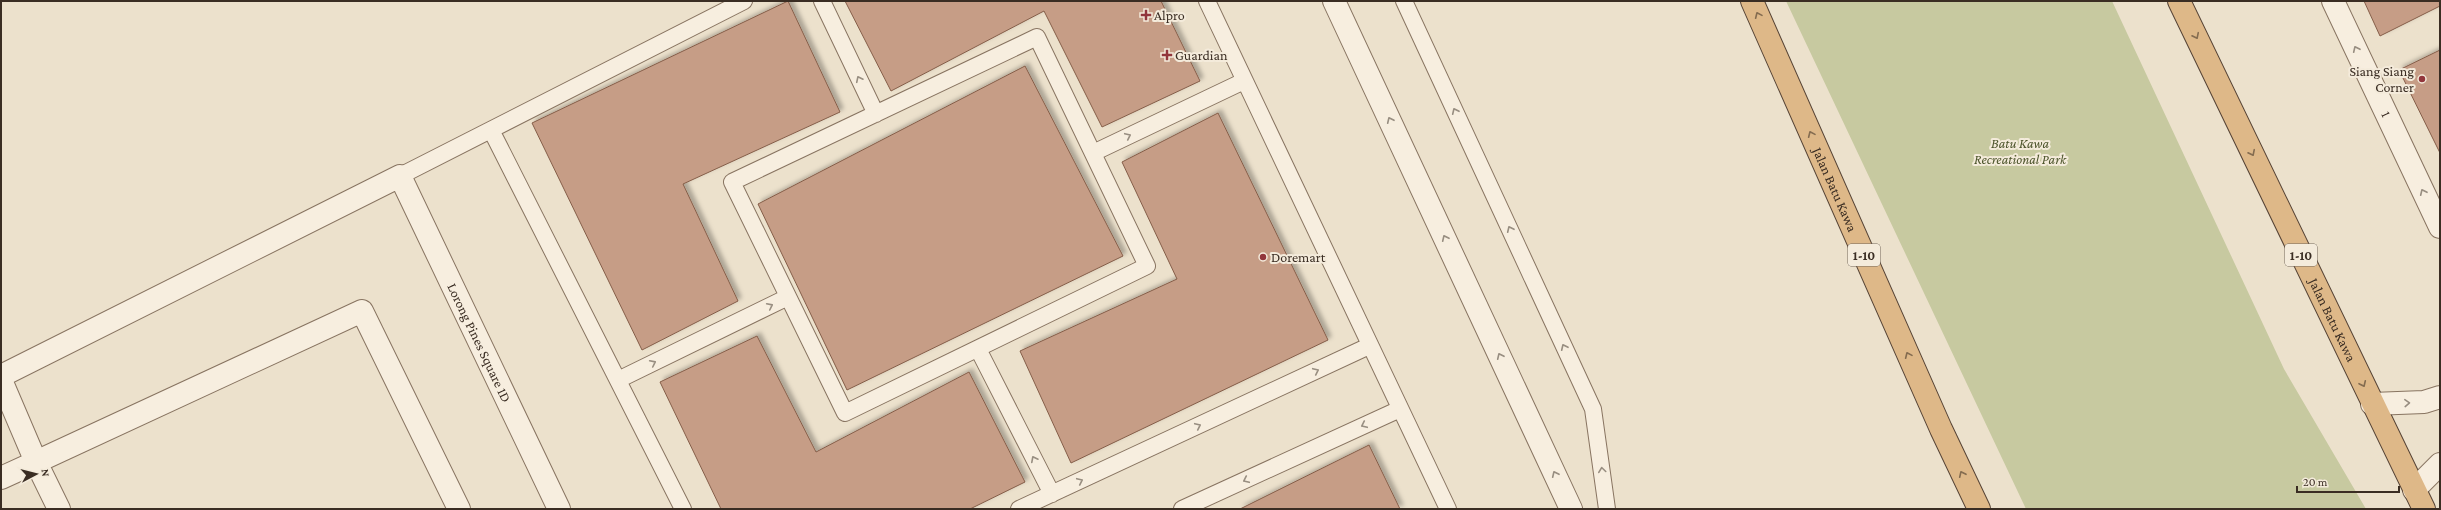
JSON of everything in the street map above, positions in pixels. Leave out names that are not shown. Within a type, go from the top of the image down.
[{"type":"highway","name":"Jalan Batu Kawa","points":[[1752,1],[1941,429],[1979,509]]},
{"type":"highway","name":"Jalan Batu Kawa","points":[[2179,1],[2372,404],[2424,509]]},
{"type":"street","points":[[1334,1],[1571,509]]},
{"type":"street","name":"1","points":[[2333,1],[2440,227]]},
{"type":"street","points":[[1,376],[400,176]]},
{"type":"street","name":"Lorong Pines Square 1D","points":[[400,176],[559,509]]},
{"type":"street","points":[[1,478],[362,311],[459,509]]},
{"type":"street","points":[[1,380],[36,462],[59,509]]},
{"type":"street","points":[[2372,404],[2424,402],[2440,397]]},
{"type":"street","points":[[2414,490],[2440,464]]},
{"type":"lane","points":[[400,176],[744,1]]},
{"type":"lane","points":[[822,1],[876,114]]},
{"type":"lane","points":[[1207,1],[1369,346],[1448,509]]},
{"type":"lane","points":[[1404,1],[1593,409],[1607,509]]},
{"type":"lane","points":[[1037,37],[1147,266],[845,413],[732,182],[876,114],[1037,37]]},
{"type":"lane","points":[[1093,153],[1244,81]]},
{"type":"lane","points":[[491,130],[683,509]]},
{"type":"lane","points":[[618,380],[788,297]]},
{"type":"lane","points":[[1019,509],[1369,346]]},
{"type":"lane","points":[[978,349],[1052,494]]},
{"type":"lane","points":[[1182,509],[1400,409]]},
{"type":"green space","name":"Batu Kawa Recreational Park","points":[[1786,1],[2112,1],[2284,369],[2366,509],[2026,509]]},
{"type":"building","points":[[788,1],[840,112],[683,184],[738,301],[642,350],[532,123]]},
{"type":"building","points":[[845,1],[1161,1],[1200,81],[1102,127],[1044,11],[891,91]]},
{"type":"building","points":[[2364,1],[2440,1],[2440,6],[2380,36]]},
{"type":"building","points":[[2440,50],[2440,153],[2399,70]]},
{"type":"building","points":[[1025,66],[1123,256],[847,390],[758,204]]},
{"type":"building","points":[[1218,113],[1328,340],[1071,463],[1020,351],[1177,279],[1122,162]]},
{"type":"building","points":[[757,336],[816,452],[969,372],[1025,482],[970,509],[721,509],[660,382]]},
{"type":"building","points":[[1369,445],[1400,509],[1240,509]]},
{"type":"place","name":"Alpro","points":[[1146,15]]},
{"type":"place","name":"Guardian","points":[[1167,55]]},
{"type":"place","name":"Siang Siang Corner","points":[[2422,79]]},
{"type":"place","name":"Doremart","points":[[1263,257]]}]
